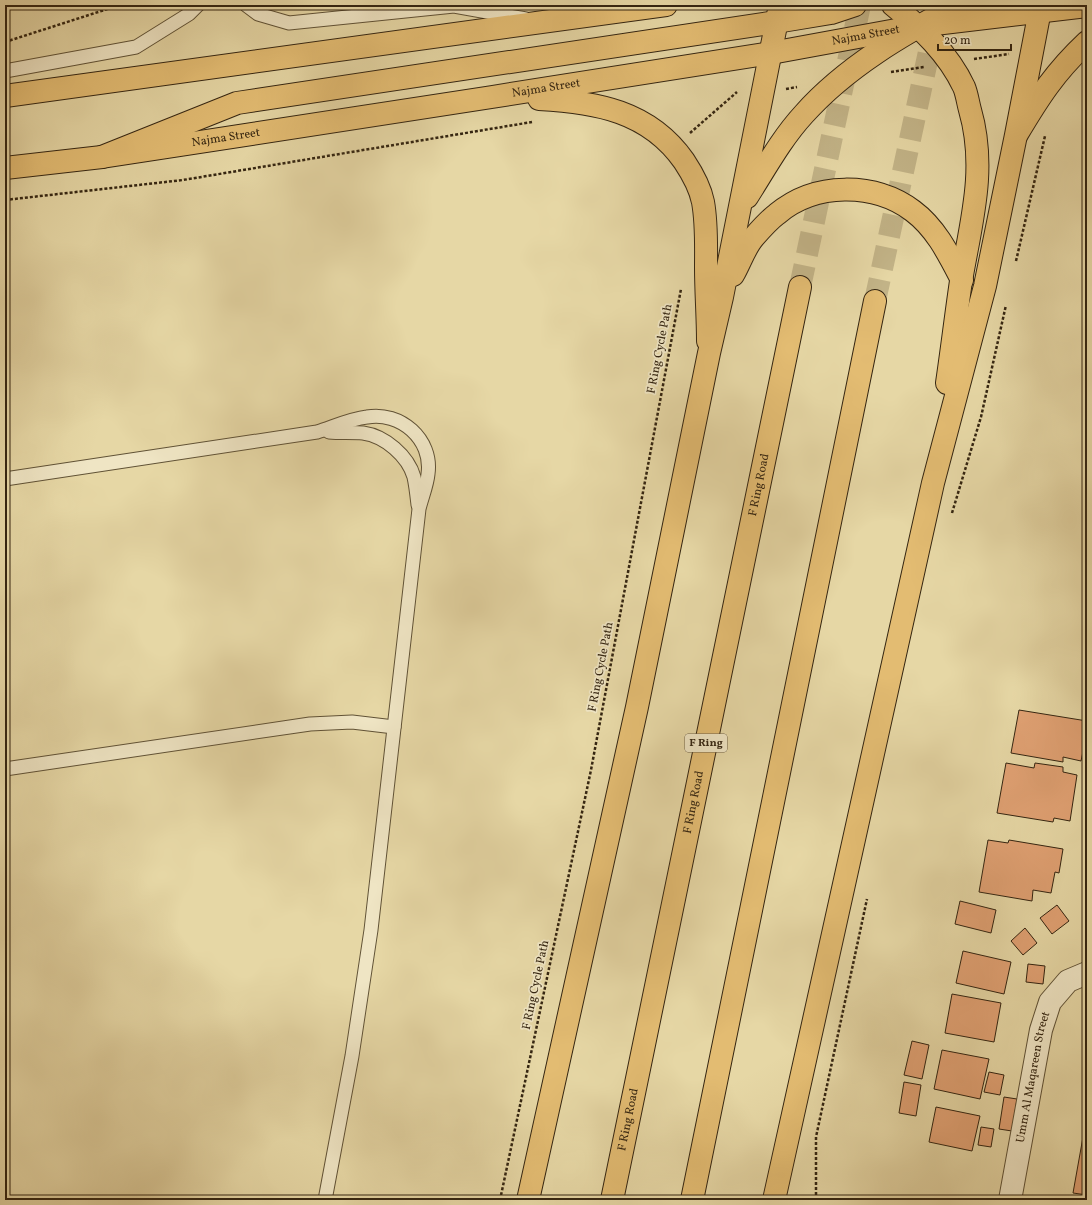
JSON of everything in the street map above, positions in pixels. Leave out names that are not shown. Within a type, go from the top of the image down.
[{"type":"main road","points":[[5,96],[666,5]]},
{"type":"main road","points":[[102,157],[237,102],[778,14],[831,13],[855,5]]},
{"type":"main road","points":[[893,5],[918,26],[938,47],[964,88],[974,122],[979,157],[976,204],[962,280],[933,483]]},
{"type":"main road","points":[[739,209],[777,150],[803,114],[836,82],[918,26],[958,5]]},
{"type":"main road","name":"Najma Street","points":[[5,168],[102,157],[771,53],[918,26],[978,11],[1087,6]]},
{"type":"main road","points":[[774,1200],[933,483],[985,286],[1040,8]]},
{"type":"main road","points":[[528,1200],[568,1026],[637,707],[709,353],[722,297],[778,14]]},
{"type":"main road","points":[[1016,135],[1050,81],[1067,61],[1087,42]]},
{"type":"main road","points":[[492,97],[565,100],[592,104],[621,112],[644,123],[673,146],[693,174],[702,200],[706,226],[709,353]]},
{"type":"main road","points":[[722,297],[752,239],[778,213],[802,198],[831,190],[856,190],[886,196],[913,211],[932,230],[946,249],[962,280]]},
{"type":"main road","name":"F Ring Road","points":[[612,1200],[800,286]]},
{"type":"main road","points":[[692,1200],[876,301]]},
{"type":"main road","points":[[541,1200],[568,1026]]},
{"type":"street","name":"Umm Al Maqareen Street","points":[[1010,1200],[1040,1030],[1050,1002],[1068,981],[1087,973]]},
{"type":"lane","points":[[5,71],[136,47],[190,14],[198,5]]},
{"type":"lane","points":[[246,5],[258,14],[289,23],[454,6],[545,22]]},
{"type":"lane","points":[[5,479],[317,432],[366,417],[379,416],[402,422],[412,429],[420,438],[425,449],[428,461],[428,473],[419,509],[370,938],[352,1056],[326,1200]]},
{"type":"lane","points":[[317,432],[363,433],[376,437],[389,444],[399,453],[414,476],[419,509]]},
{"type":"lane","points":[[5,769],[310,724],[352,722],[394,727]]},
{"type":"path","points":[[5,42],[120,5]]},
{"type":"path","points":[[889,73],[1032,50]]},
{"type":"path","points":[[736,94],[800,87]]},
{"type":"path","points":[[5,200],[183,180],[539,121]]},
{"type":"path","points":[[1015,267],[1045,134]]},
{"type":"path","name":"F Ring Cycle Path","points":[[500,1200],[591,770],[683,282]]},
{"type":"path","points":[[952,516],[982,417],[1008,297]]},
{"type":"path","points":[[816,1200],[816,1137],[868,896]]},
{"type":"building","points":[[1019,710],[1087,721],[1087,732],[1081,761],[1063,757],[1063,762],[1011,753]]},
{"type":"building","points":[[1006,763],[1034,768],[1035,763],[1063,767],[1063,772],[1077,775],[1070,821],[1054,818],[1053,822],[997,813]]},
{"type":"building","points":[[988,840],[1008,843],[1009,840],[1063,849],[1059,873],[1055,872],[1051,893],[1033,890],[1032,901],[979,892]]},
{"type":"building","points":[[1087,886],[1087,908],[1083,907]]},
{"type":"building","points":[[960,901],[996,910],[991,933],[955,924]]},
{"type":"building","points":[[1057,905],[1069,921],[1052,934],[1040,918]]},
{"type":"building","points":[[1025,928],[1037,943],[1023,955],[1011,941]]},
{"type":"building","points":[[963,951],[1011,962],[1004,994],[956,983]]},
{"type":"building","points":[[1028,964],[1045,966],[1043,984],[1026,982]]},
{"type":"building","points":[[952,994],[1001,1003],[994,1042],[945,1033]]},
{"type":"building","points":[[912,1041],[929,1045],[922,1079],[904,1075]]},
{"type":"building","points":[[942,1050],[989,1059],[980,1099],[934,1089]]},
{"type":"building","points":[[989,1072],[1004,1075],[1000,1095],[984,1092]]},
{"type":"building","points":[[904,1082],[921,1085],[916,1116],[899,1113]]},
{"type":"building","points":[[1004,1097],[1017,1099],[1012,1131],[999,1129]]},
{"type":"building","points":[[936,1107],[980,1116],[972,1151],[929,1142]]},
{"type":"building","points":[[981,1127],[994,1129],[991,1147],[978,1145]]},
{"type":"building","points":[[1083,1137],[1087,1138],[1087,1195],[1073,1193]]},
{"type":"tunnel","points":[[800,287],[860,5]]},
{"type":"tunnel","points":[[875,301],[935,24]]}]
